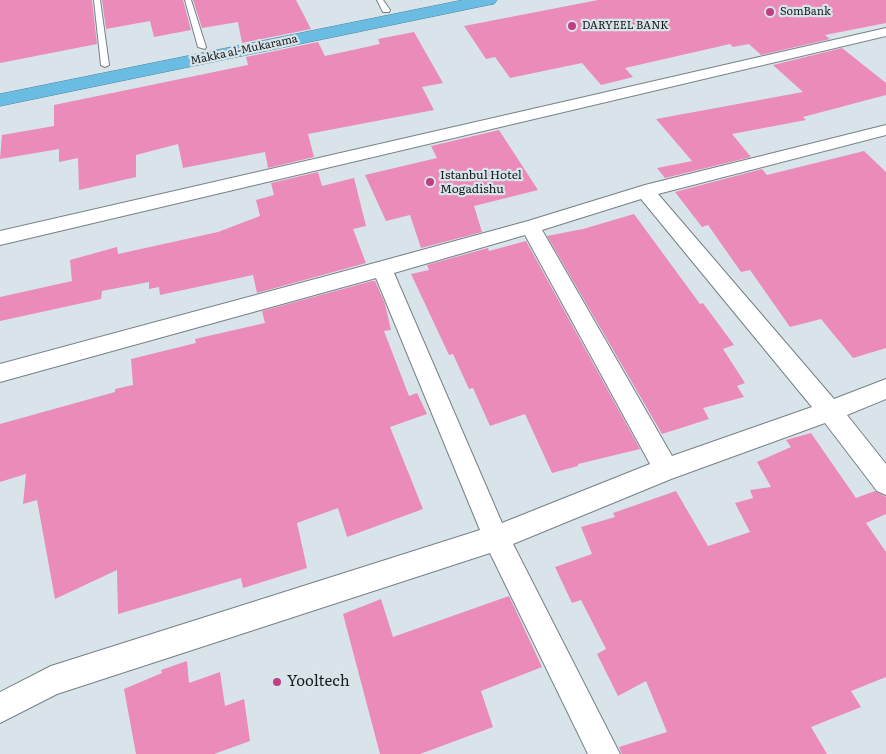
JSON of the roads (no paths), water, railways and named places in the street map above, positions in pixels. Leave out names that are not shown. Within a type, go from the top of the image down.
[{"type":"highway","name":"Makka al-Mukarama","points":[[0,86],[202,46],[383,5],[432,0]]},
{"type":"highway","name":"Makka al-Mukarama","points":[[0,100],[488,0]]},
{"type":"street","points":[[0,238],[886,32]]},
{"type":"street","points":[[0,373],[382,269],[645,192],[882,136]]},
{"type":"street","points":[[645,192],[830,411],[886,483]]},
{"type":"street","points":[[530,227],[666,468]]},
{"type":"street","points":[[382,269],[496,538],[604,754]]},
{"type":"street","points":[[0,708],[51,681],[496,538],[666,468],[830,411],[886,389]]},
{"type":"lane","points":[[97,0],[105,65]]},
{"type":"lane","points":[[188,0],[202,46]]},
{"type":"place","name":"SomBank","points":[[770,12]]},
{"type":"place","name":"DARYEEL BANK","points":[[572,26]]},
{"type":"place","name":"Istanbul Hotel Mogadishu","points":[[430,182]]},
{"type":"place","name":"Yooltech","points":[[277,682]]}]
